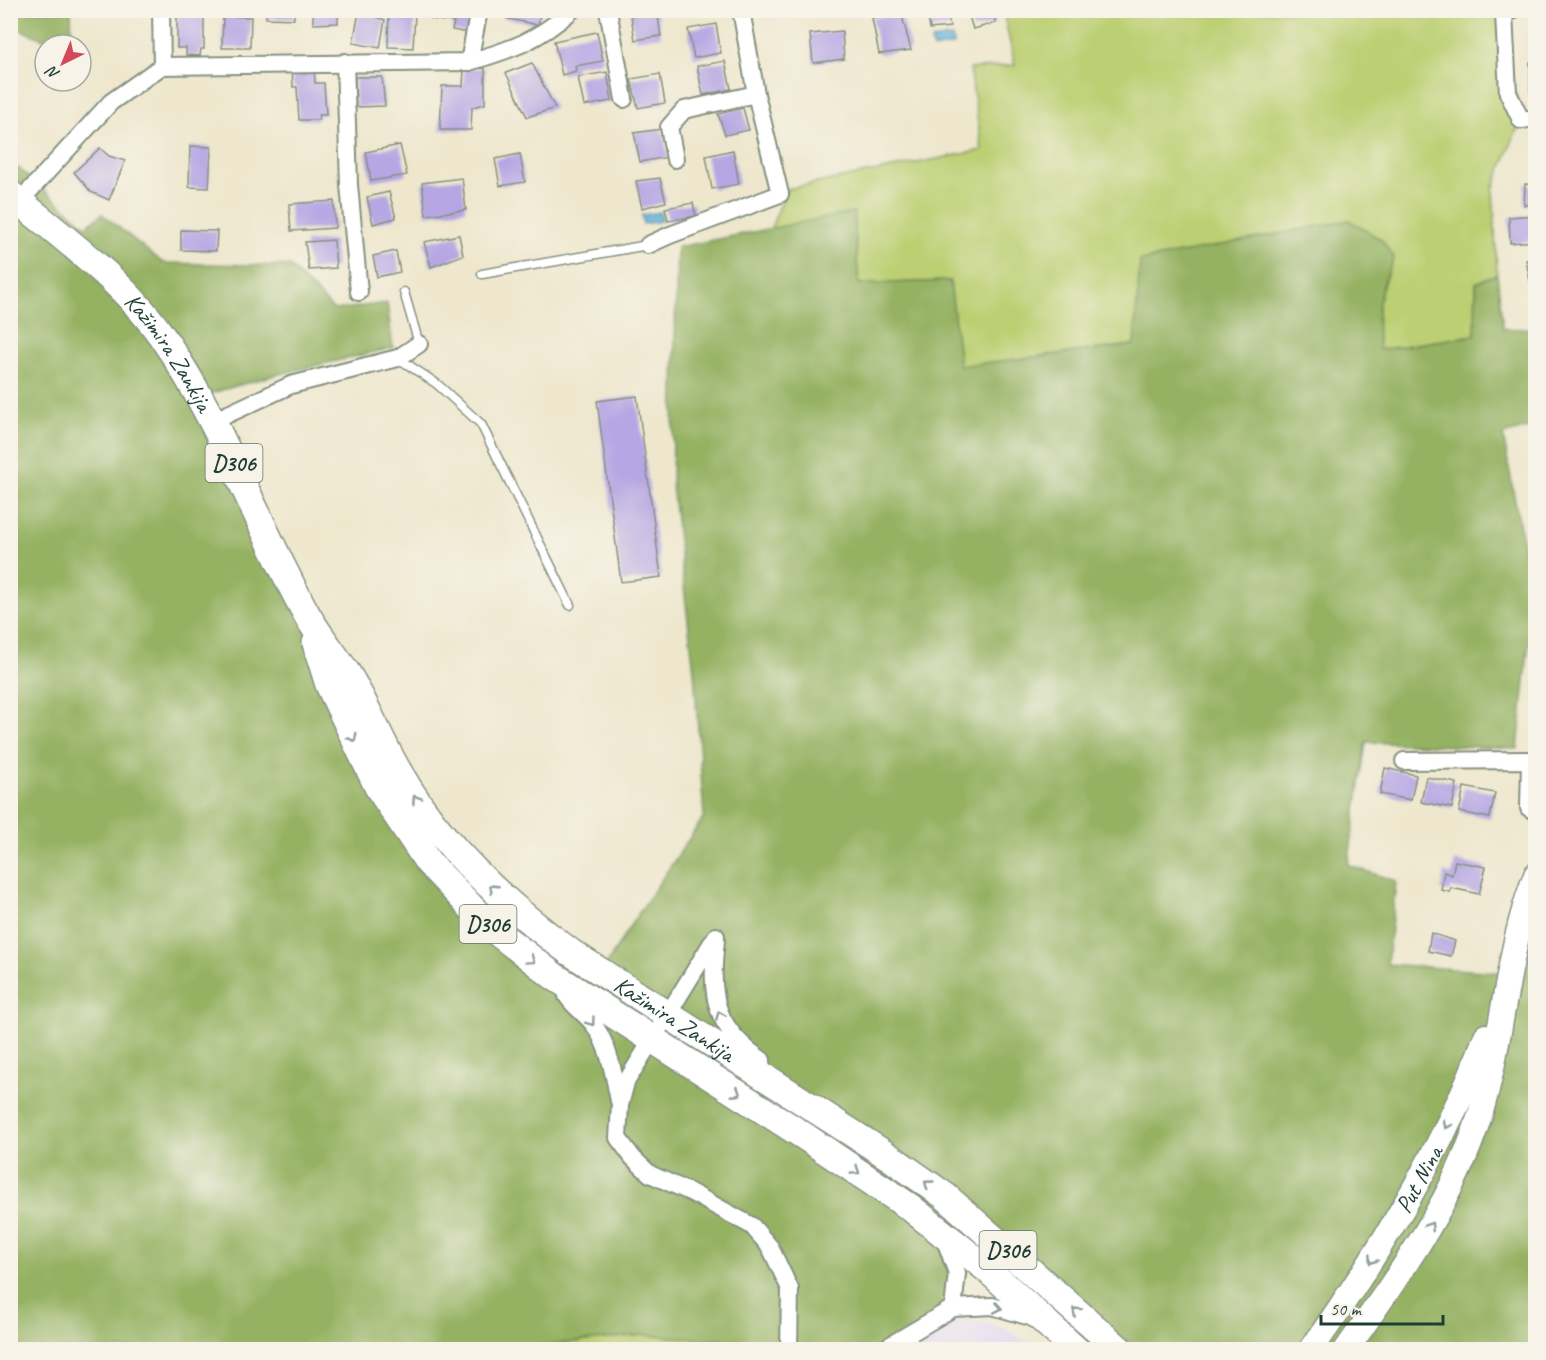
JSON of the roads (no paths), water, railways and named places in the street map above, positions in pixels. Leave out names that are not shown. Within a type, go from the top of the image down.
[{"type":"main road","name":"Kažimira Zankija","points":[[14,203],[90,260],[148,318],[200,396],[308,616],[348,675],[399,773],[425,813],[451,846],[487,883],[545,933],[945,1196],[1120,1350]]},
{"type":"main road","name":"Kažimira Zankija","points":[[308,616],[329,685],[350,733],[403,828],[458,896],[520,952],[555,977],[807,1138],[942,1232],[1076,1350]]},
{"type":"main road","name":"Put Nina","points":[[1346,1350],[1435,1219],[1468,1151],[1488,1084],[1503,996],[1536,875]]},
{"type":"main road","name":"Put Nina","points":[[1316,1341],[1394,1226],[1413,1192],[1461,1097],[1503,996]]},
{"type":"main road","points":[[1295,1350],[1300,1342],[1316,1341]]},
{"type":"street","points":[[161,10],[162,66]]},
{"type":"street","points":[[469,62],[479,10]]},
{"type":"street","points":[[14,203],[111,102],[162,66],[469,62],[514,49],[546,32],[572,10]]},
{"type":"street","points":[[608,10],[624,99]]},
{"type":"street","points":[[648,245],[780,194],[756,94],[741,10]]},
{"type":"street","points":[[1513,10],[1504,14],[1508,93],[1521,120],[1536,117]]},
{"type":"street","points":[[345,62],[349,185],[358,292]]},
{"type":"street","points":[[675,159],[669,127],[684,110],[756,94]]},
{"type":"street","points":[[213,421],[291,385],[398,358],[419,344]]},
{"type":"street","points":[[1404,761],[1530,760],[1529,808],[1536,811]]},
{"type":"street","points":[[789,1350],[790,1289],[770,1247],[752,1226],[692,1193],[650,1174],[633,1158],[618,1138],[620,1105],[626,1082],[716,936],[712,980],[716,1004],[723,1024],[737,1042],[776,1069],[803,1101]]},
{"type":"street","points":[[555,977],[570,1000],[584,1011],[603,1041],[612,1067],[620,1105]]},
{"type":"street","points":[[942,1232],[957,1273],[953,1308]]},
{"type":"street","points":[[882,1350],[953,1308],[992,1306],[1042,1320]]},
{"type":"lane","points":[[482,274],[648,245]]},
{"type":"lane","points":[[404,292],[419,344]]},
{"type":"lane","points":[[398,358],[436,384],[481,424],[570,605]]},
{"type":"water","points":[[952,37],[954,45],[933,49],[931,40]]},
{"type":"water","points":[[660,212],[662,221],[643,224],[642,215]]}]
